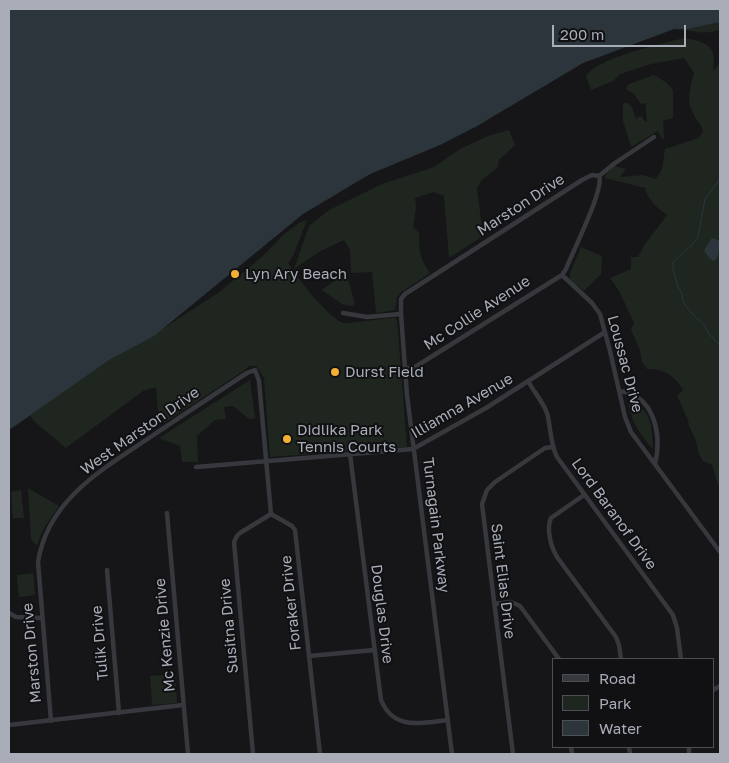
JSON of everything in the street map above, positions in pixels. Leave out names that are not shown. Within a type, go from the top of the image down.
[{"type":"street","name":"Marston Drive","points":[[401,299],[408,292],[582,180],[592,175],[599,176],[654,137]]},
{"type":"street","points":[[562,275],[588,217],[600,183],[599,176]]},
{"type":"street","name":"Loussac Drive","points":[[562,275],[596,308],[602,319],[625,417],[631,432],[720,552]]},
{"type":"street","name":"Mc Collie Avenue","points":[[405,369],[415,367],[562,275]]},
{"type":"street","name":"Turnagain Parkway","points":[[401,299],[405,369],[413,449],[452,754]]},
{"type":"street","points":[[343,313],[367,317],[401,314]]},
{"type":"street","name":"Illiamna Avenue","points":[[196,467],[413,449],[480,412],[605,332]]},
{"type":"street","name":"West Marston Drive","points":[[39,582],[38,562],[40,547],[57,514],[77,491],[101,471],[247,373],[255,370],[259,381],[266,462]]},
{"type":"street","name":"Lord Baranof Drive","points":[[528,381],[545,409],[552,447],[557,457],[673,615],[679,635],[681,658]]},
{"type":"street","points":[[619,391],[633,395],[652,413],[656,424],[658,450],[655,464]]},
{"type":"street","name":"Saint Elias Drive","points":[[513,754],[482,509],[485,494],[495,482],[545,448],[552,447]]},
{"type":"street","name":"Douglas Drive","points":[[350,454],[381,700],[389,714],[409,724],[448,720]]},
{"type":"street","points":[[266,462],[272,514]]},
{"type":"street","points":[[584,495],[551,518],[549,523],[552,546],[557,557],[616,637],[621,658]]},
{"type":"street","name":"Mc Kenzie Drive","points":[[167,514],[188,754]]},
{"type":"street","name":"Foraker Drive","points":[[272,514],[292,526],[295,530],[320,754]]},
{"type":"street","name":"Susitna Drive","points":[[253,754],[234,542],[236,536],[240,533],[272,514]]},
{"type":"street","name":"Tulik Drive","points":[[106,570],[119,712]]},
{"type":"street","name":"Marston Drive","points":[[39,582],[51,721]]},
{"type":"street","points":[[494,604],[511,602],[520,606],[558,658]]},
{"type":"street","points":[[9,613],[16,616],[42,618]]},
{"type":"street","points":[[309,656],[374,650]]},
{"type":"street","points":[[9,725],[184,705]]},
{"type":"green space","points":[[720,9],[720,29],[703,33],[674,29],[583,63],[477,126],[440,145],[370,174],[302,213],[161,330],[218,293],[263,256],[283,235],[299,223],[307,220],[293,256],[288,263],[313,296],[330,314],[343,323],[394,318],[397,320],[407,447],[270,457],[264,378],[256,366],[249,366],[164,423],[158,411],[156,387],[143,391],[66,448],[30,416],[9,430],[9,229]]},
{"type":"green space","points":[[684,38],[699,41],[709,47],[714,56],[713,72],[720,62],[720,491],[712,465],[703,461],[699,454],[695,438],[677,396],[683,390],[676,380],[668,374],[659,370],[647,369],[642,362],[640,350],[631,330],[634,323],[619,291],[610,278],[631,269],[631,257],[638,257],[645,244],[667,215],[653,203],[645,188],[605,178],[606,174],[614,166],[626,169],[620,177],[643,175],[656,179],[662,169],[665,149],[699,138],[703,131],[691,108],[689,98],[694,73],[684,58],[651,64],[620,74],[613,81],[591,90],[586,77],[591,70],[615,58]]},
{"type":"green space","points":[[654,75],[667,83],[673,90],[673,118],[663,121],[664,139],[658,131],[631,147],[623,121],[623,103],[628,103],[632,107],[636,119],[641,116],[647,121],[645,103],[641,104],[633,93],[627,90],[627,86]]},
{"type":"green space","points":[[509,130],[515,145],[499,160],[498,167],[482,180],[477,188],[483,236],[449,258],[444,196],[434,192],[415,198],[416,209],[413,227],[419,233],[421,255],[430,273],[400,293],[395,310],[376,313],[372,272],[351,273],[350,250],[344,240],[319,252],[294,269],[309,226],[329,210],[382,184],[434,167],[460,149],[488,136]]},
{"type":"green space","points":[[581,247],[602,256],[601,274],[584,291],[570,280],[570,273]]},
{"type":"green space","points":[[344,274],[347,275],[355,304],[352,306],[342,304],[322,290]]},
{"type":"green space","points":[[250,380],[255,418],[249,419],[233,406],[224,407],[226,419],[215,420],[197,436],[198,462],[182,462],[180,446],[159,438]]},
{"type":"green space","points":[[628,400],[642,408],[649,419],[653,449],[636,427]]},
{"type":"green space","points":[[28,488],[59,506],[43,530],[37,546],[31,539]]},
{"type":"green space","points":[[21,490],[24,518],[13,518],[11,492]]},
{"type":"green space","points":[[33,573],[35,595],[19,597],[17,575]]},
{"type":"green space","points":[[175,674],[177,703],[152,705],[150,676]]},
{"type":"water","points":[[9,9],[720,9],[720,22],[688,29],[674,29],[583,63],[477,126],[440,145],[370,174],[303,214],[154,336],[109,360],[9,430]]},
{"type":"water","points":[[712,238],[720,241],[718,255],[714,261],[709,258],[704,250]]},
{"type":"waterway","points":[[720,179],[705,199],[698,237],[673,262],[673,269],[678,287],[682,293],[683,302],[720,345]]},
{"type":"place","name":"Lyn Ary Beach","points":[[235,274]]},
{"type":"place","name":"Durst Field","points":[[335,372]]},
{"type":"place","name":"Didlika Park Tennis Courts","points":[[287,439]]}]
